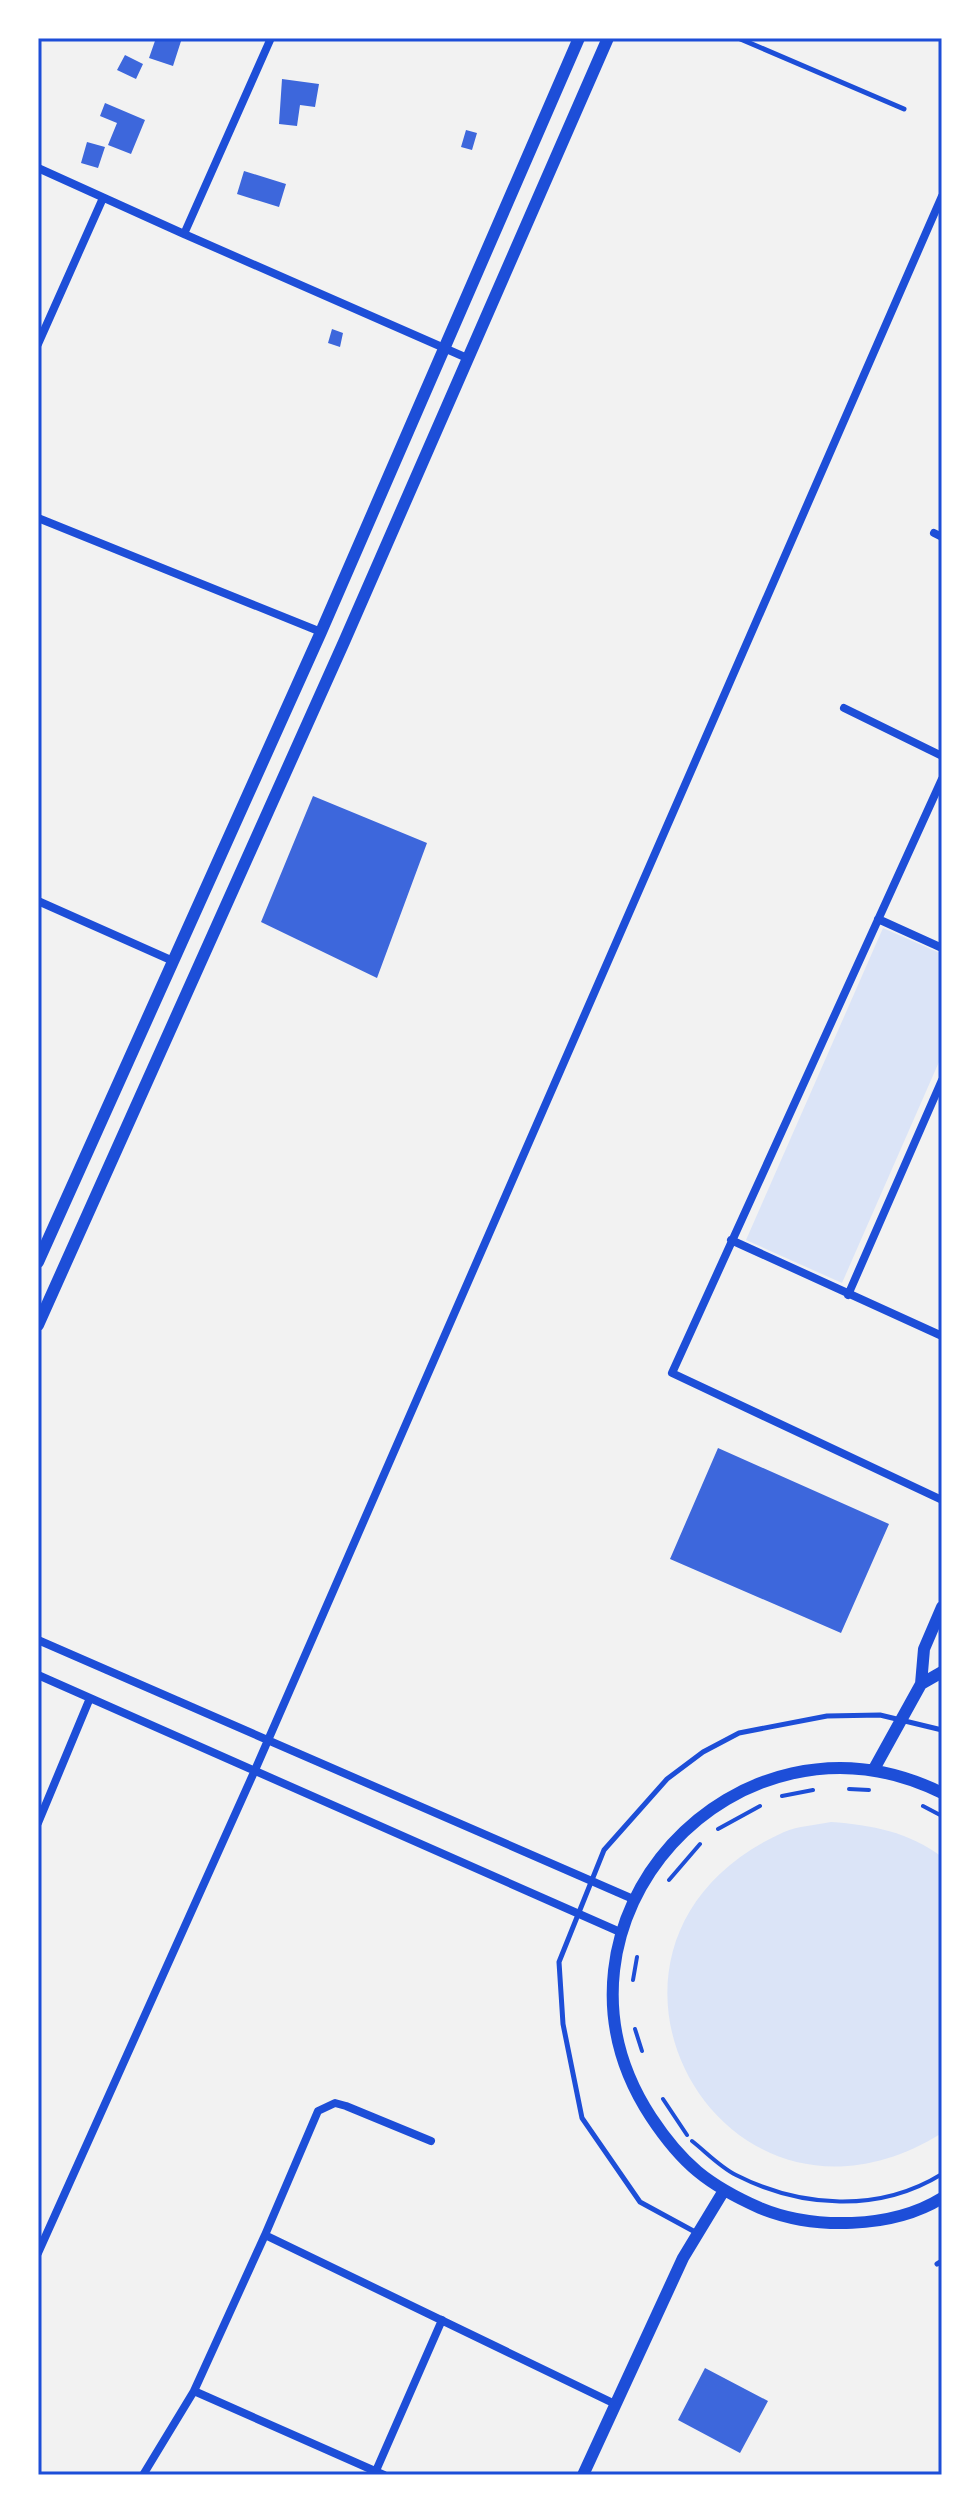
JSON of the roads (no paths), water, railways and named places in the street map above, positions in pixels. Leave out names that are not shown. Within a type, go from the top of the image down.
[{"type":"street","points":[[184,234],[271,38]]},
{"type":"street","points":[[38,1262],[321,632],[579,38]]},
{"type":"street","points":[[38,1325],[608,38]]},
{"type":"street","points":[[38,168],[467,358]]},
{"type":"street","points":[[38,2253],[255,1770],[942,196]]},
{"type":"street","points":[[38,344],[103,198]]},
{"type":"street","points":[[38,518],[321,632]]},
{"type":"street","points":[[844,708],[942,756]]},
{"type":"street","points":[[942,779],[672,1373],[942,1500]]},
{"type":"street","points":[[38,901],[173,961]]},
{"type":"street","points":[[878,919],[942,948]]},
{"type":"street","points":[[848,1295],[942,1080]]},
{"type":"street","points":[[731,1240],[942,1336]]},
{"type":"street","points":[[874,1769],[921,1684],[924,1649],[942,1607]]},
{"type":"street","points":[[38,1640],[592,1878],[633,1899]]},
{"type":"street","points":[[921,1684],[942,1672]]},
{"type":"street","points":[[38,1675],[620,1932]]},
{"type":"street","points":[[39,1817],[90,1698]]},
{"type":"street","points":[[942,1793],[918,1781],[874,1769],[828,1767],[768,1778],[694,1819],[641,1883],[620,1932],[612,1981],[614,2026],[630,2086],[674,2153],[723,2192],[778,2215],[837,2224],[896,2216],[942,2198]]},
{"type":"street","points":[[143,2475],[194,2391],[318,2111],[326,2105],[346,2106],[431,2141]]},
{"type":"street","points":[[583,2475],[697,2233],[723,2192]]},
{"type":"street","points":[[265,2235],[615,2404]]},
{"type":"street","points":[[194,2391],[378,2474],[442,2320]]},
{"type":"lane","points":[[738,38],[904,109]]},
{"type":"lane","points":[[697,2233],[640,2202],[582,2118],[563,2024],[559,1962],[604,1850],[628,1819],[667,1779],[703,1752],[727,1739],[763,1727],[827,1716],[903,1718],[942,1730]]}]
